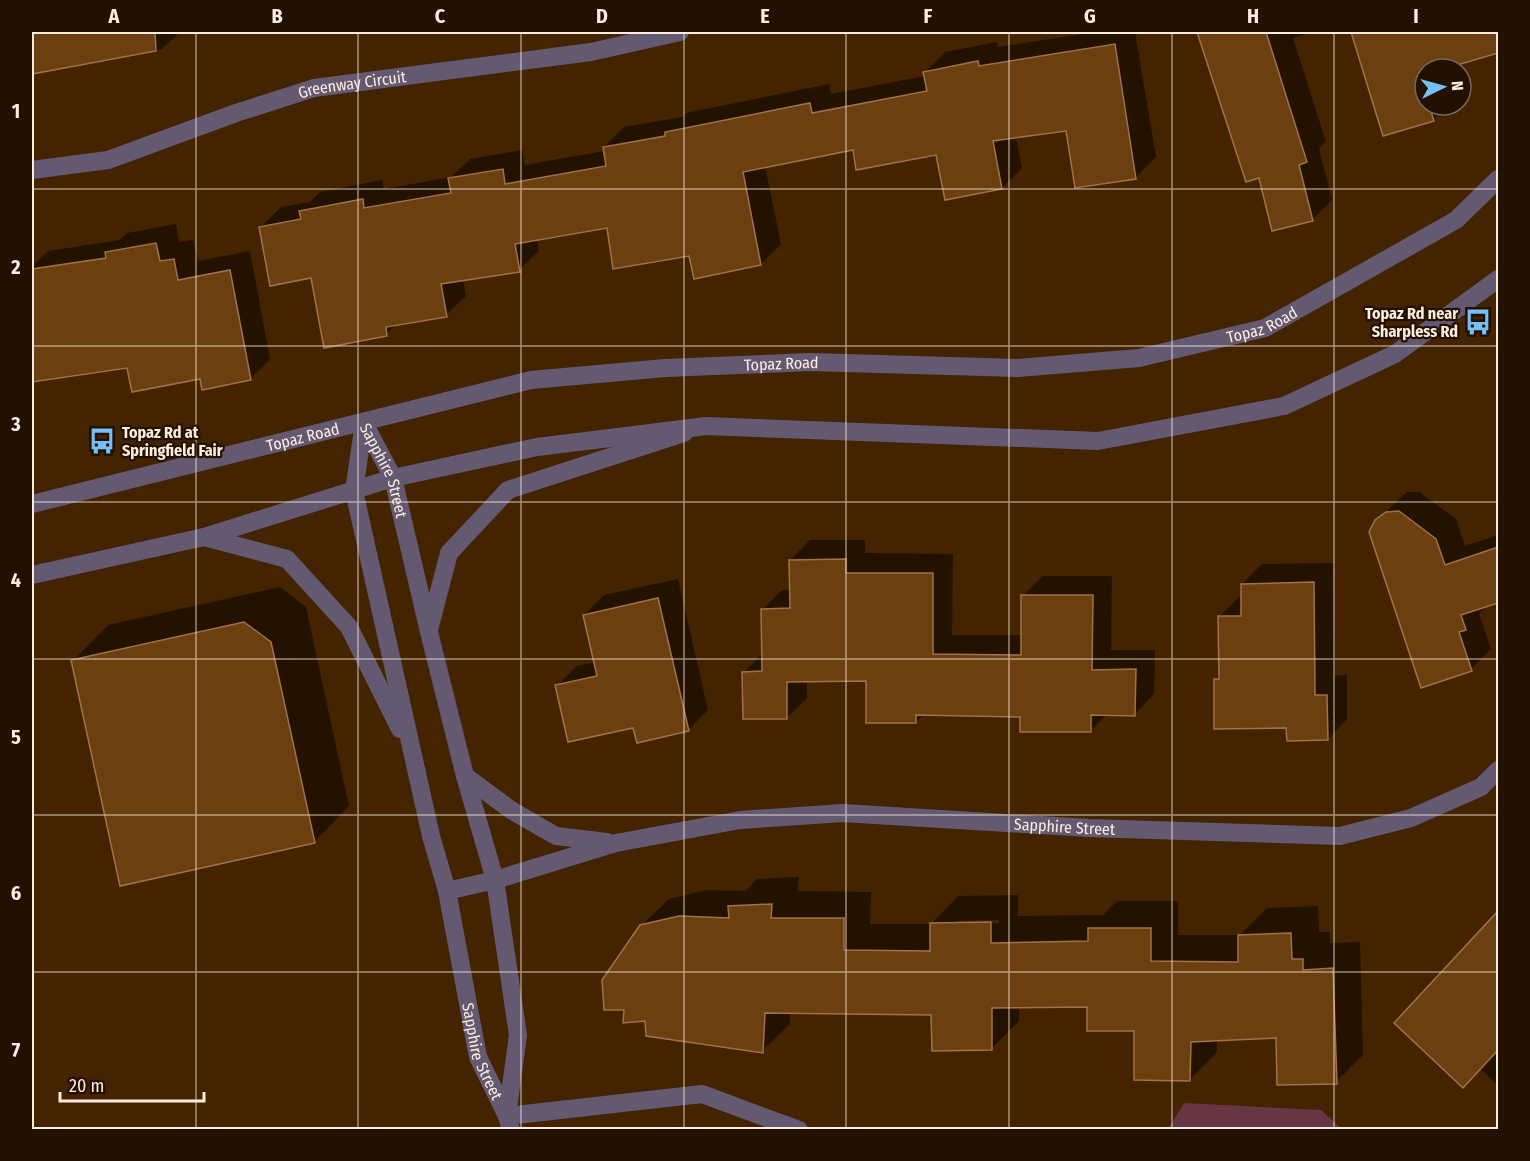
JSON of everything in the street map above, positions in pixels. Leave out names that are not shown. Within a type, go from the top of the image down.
[{"type":"street","name":"Greenway Circuit","points":[[32,170],[108,160],[236,113],[314,88],[591,52],[680,32]]},
{"type":"street","name":"Topaz Road","points":[[32,504],[531,380],[664,368],[810,362],[1018,368],[1139,358],[1265,328],[1456,220],[1498,179]]},
{"type":"street","points":[[32,575],[204,537],[393,478],[537,447],[706,426],[1098,441],[1284,406],[1395,354],[1498,279]]},
{"type":"street","name":"Sapphire Street","points":[[364,423],[393,478],[465,776],[495,880],[518,1035],[509,1123]]},
{"type":"street","name":"Sapphire Street","points":[[364,423],[354,491],[431,836],[447,891],[478,1057],[509,1123]]},
{"type":"street","points":[[429,632],[449,553],[508,490],[706,426]]},
{"type":"street","name":"Sapphire Street","points":[[204,537],[287,559],[349,627],[412,752]]},
{"type":"street","name":"Sapphire Street","points":[[447,891],[495,880],[616,843],[740,820],[843,813],[1089,828],[1340,836],[1411,818],[1481,787],[1498,770]]},
{"type":"street","name":"Sapphire Street","points":[[465,776],[512,810],[556,836],[616,843]]},
{"type":"street","points":[[509,1123],[702,1094],[799,1130]]},
{"type":"shaded area","points":[[1184,1103],[1321,1110],[1342,1129],[1168,1129]]},
{"type":"building","points":[[32,32],[155,32],[156,51],[32,74]]},
{"type":"building","points":[[1197,32],[1266,32],[1307,162],[1299,165],[1313,221],[1272,231],[1259,178],[1246,182]]},
{"type":"building","points":[[1351,32],[1498,32],[1498,53],[1473,60],[1473,57],[1413,57],[1413,117],[1433,117],[1434,121],[1383,136]]},
{"type":"building","points":[[1115,44],[1136,179],[1075,188],[1066,131],[993,141],[1002,189],[945,200],[936,155],[856,170],[853,150],[743,172],[761,265],[694,279],[689,256],[613,269],[607,228],[515,244],[520,272],[441,284],[447,317],[386,327],[387,336],[324,348],[311,278],[270,286],[259,227],[301,219],[299,211],[363,199],[364,208],[451,193],[448,178],[503,169],[505,184],[606,166],[603,147],[665,136],[665,132],[810,103],[812,113],[927,91],[923,72],[978,61],[979,66]]},
{"type":"building","points":[[156,243],[160,261],[174,259],[178,280],[230,270],[251,380],[202,390],[200,379],[132,392],[127,368],[32,382],[32,269],[106,258],[105,252]]},
{"type":"building","points":[[1399,511],[1436,539],[1445,565],[1498,547],[1498,603],[1461,615],[1466,630],[1459,632],[1472,671],[1421,688],[1369,532],[1375,520],[1386,512]]},
{"type":"building","points":[[846,559],[846,573],[933,573],[933,654],[1021,655],[1021,595],[1093,595],[1092,670],[1136,669],[1135,716],[1091,715],[1091,732],[1020,732],[1020,717],[916,715],[916,723],[866,723],[866,681],[787,682],[787,719],[743,719],[742,672],[762,671],[761,609],[790,608],[789,560]]},
{"type":"building","points":[[1314,582],[1315,695],[1327,695],[1328,740],[1287,741],[1286,728],[1214,729],[1214,679],[1219,679],[1218,616],[1241,616],[1241,584]]},
{"type":"building","points":[[658,598],[689,731],[637,743],[633,728],[568,742],[555,685],[597,676],[583,615]]},
{"type":"building","points":[[244,622],[271,642],[315,843],[120,886],[71,660]]},
{"type":"building","points":[[772,904],[771,918],[844,918],[844,950],[930,951],[930,923],[991,922],[991,943],[1088,941],[1088,928],[1151,928],[1151,961],[1238,962],[1238,935],[1291,933],[1292,959],[1303,959],[1303,970],[1333,968],[1337,1084],[1277,1085],[1276,1038],[1191,1042],[1190,1081],[1134,1080],[1134,1031],[1087,1031],[1087,1007],[992,1008],[992,1050],[932,1051],[931,1015],[765,1013],[763,1053],[646,1036],[645,1021],[623,1023],[624,1010],[604,1010],[602,980],[640,925],[679,916],[729,918],[728,906]]},
{"type":"building","points":[[1498,911],[1498,1050],[1463,1088],[1394,1023]]},
{"type":"place","name":"Topaz Rd near Sharpless Rd","points":[[1478,322]]},
{"type":"place","name":"Topaz Rd at Springfield Fair","points":[[102,441]]}]
